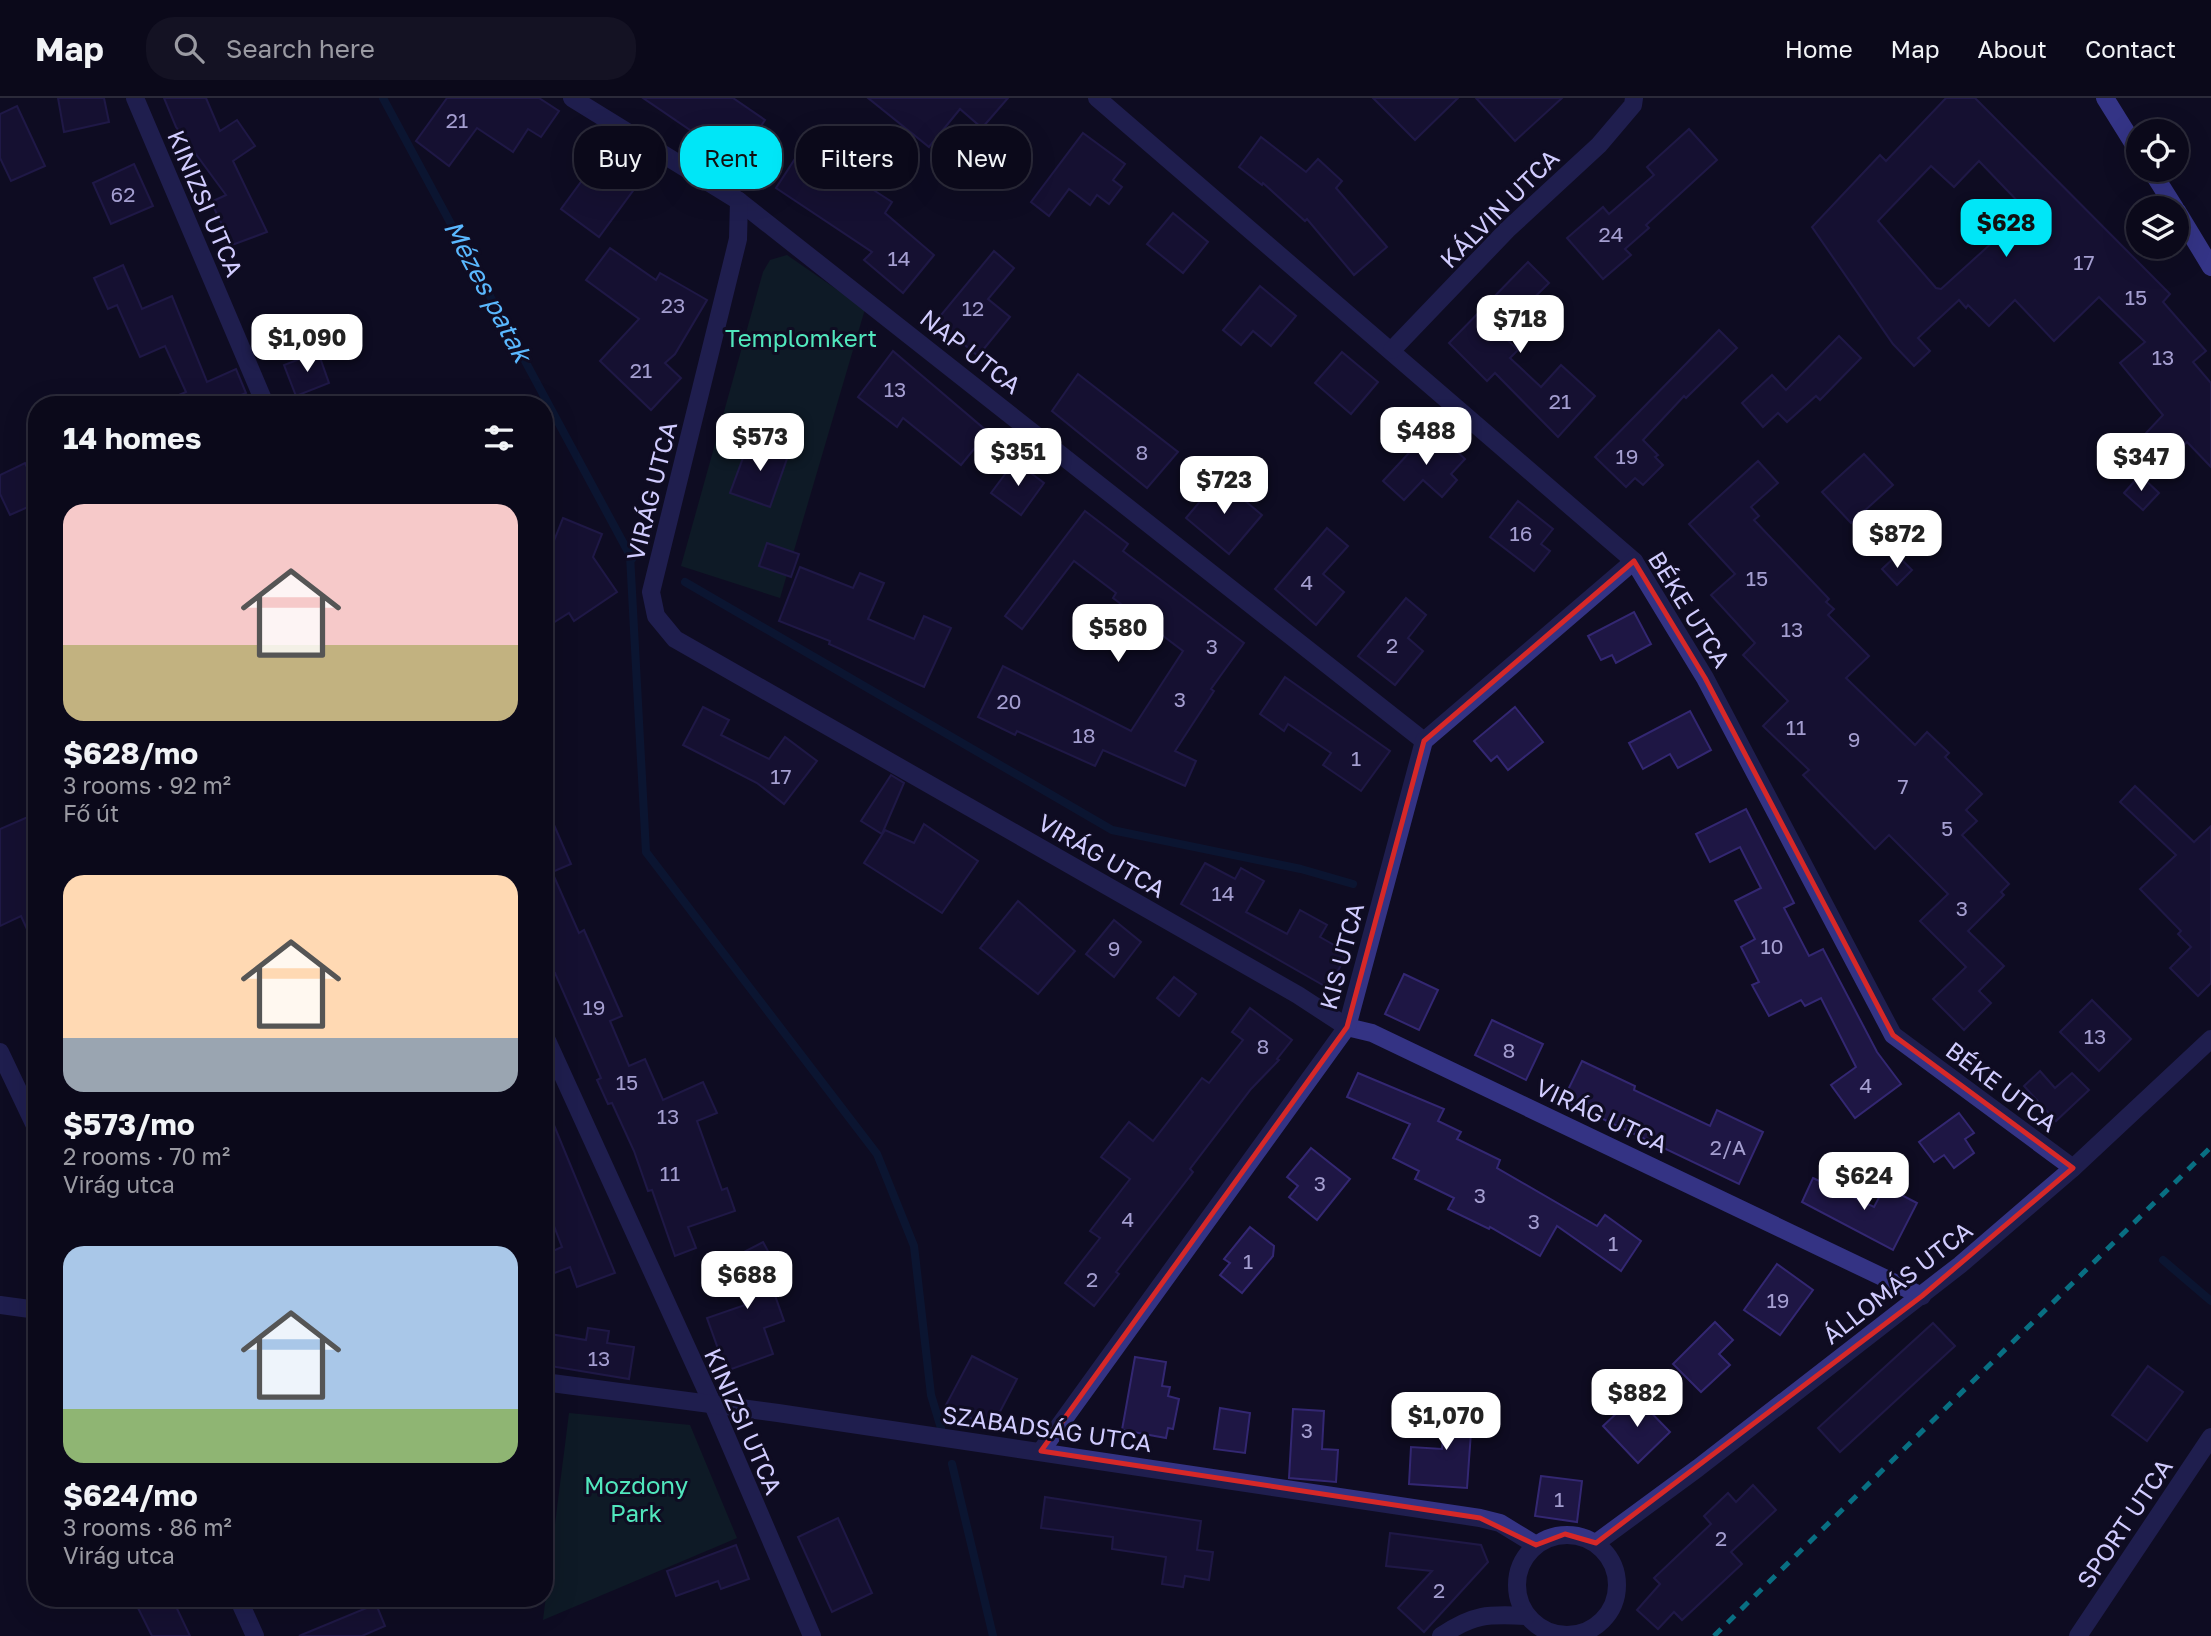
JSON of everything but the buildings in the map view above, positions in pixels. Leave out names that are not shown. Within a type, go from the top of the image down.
[{"type":"main road","points":[[2105,98],[2126,132]]},
{"type":"main road","points":[[2189,231],[2211,267]]},
{"type":"street","name":"KINIZSI UTCA","points":[[135,98],[262,396]]},
{"type":"street","name":"NAP UTCA","points":[[572,98],[739,201],[1424,741]]},
{"type":"street","name":"BÉKE UTCA","points":[[1097,98],[1634,561],[1705,678],[1894,1035],[2073,1168]]},
{"type":"street","name":"KÁLVIN UTCA","points":[[1392,350],[1507,230],[1599,145],[1633,105],[1634,98]]},
{"type":"street","name":"VIRÁG UTCA","points":[[739,201],[738,239],[651,592],[656,616],[675,639],[1298,995],[1347,1027],[1372,1033],[1922,1296]]},
{"type":"street","points":[[1424,741],[1634,561]]},
{"type":"street","name":"KIS UTCA","points":[[1041,1451],[1347,1027],[1424,741]]},
{"type":"street","name":"ÁLLOMÁS UTCA","points":[[1596,1543],[1922,1296],[2073,1168],[2211,1038]]},
{"type":"street","points":[[0,1052],[28,1111]]},
{"type":"street","name":"KINIZSI UTCA","points":[[553,1054],[713,1405],[812,1636]]},
{"type":"street","points":[[0,1305],[28,1309]]},
{"type":"street","name":"SZABADSÁG UTCA","points":[[553,1383],[1041,1451],[1480,1518],[1500,1523],[1536,1545]]},
{"type":"street","name":"SPORT UTCA","points":[[2078,1636],[2211,1437]]},
{"type":"street","points":[[1565,1534],[1581,1536],[1596,1543],[1608,1555],[1616,1570],[1618,1588],[1614,1605],[1604,1620],[1590,1630],[1565,1635],[1540,1628],[1527,1616],[1516,1586],[1518,1570],[1536,1545],[1550,1537],[1565,1534]]},
{"type":"street","points":[[242,1607],[255,1636]]},
{"type":"street","points":[[1441,1636],[1465,1619],[1498,1615],[1527,1616]]},
{"type":"highlighted area","points":[[1634,561],[1705,678],[1893,1035],[2073,1168],[1922,1296],[1596,1543],[1565,1534],[1536,1545],[1480,1518],[1041,1451],[1347,1027],[1424,741]]},
{"type":"green space","name":"Templomkert","points":[[787,255],[865,309],[780,598],[681,566],[763,272],[770,260]]},
{"type":"green space","name":"Mozdony Park","points":[[569,1413],[690,1425],[737,1538],[543,1620],[545,1607],[553,1607],[553,1540]]},
{"type":"waterway","name":"Mézes patak","points":[[383,98],[544,396]]},
{"type":"waterway","name":"Mézes patak","points":[[553,413],[632,559]]},
{"type":"waterway","points":[[630,555],[646,852],[877,1154],[914,1246],[931,1395],[941,1428]]},
{"type":"waterway","points":[[685,582],[1112,830],[1301,869],[1353,884]]},
{"type":"waterway","points":[[2163,1260],[2211,1301]]},
{"type":"waterway","points":[[952,1464],[993,1636]]},
{"type":"railway","points":[[1714,1636],[2211,1147]]}]
